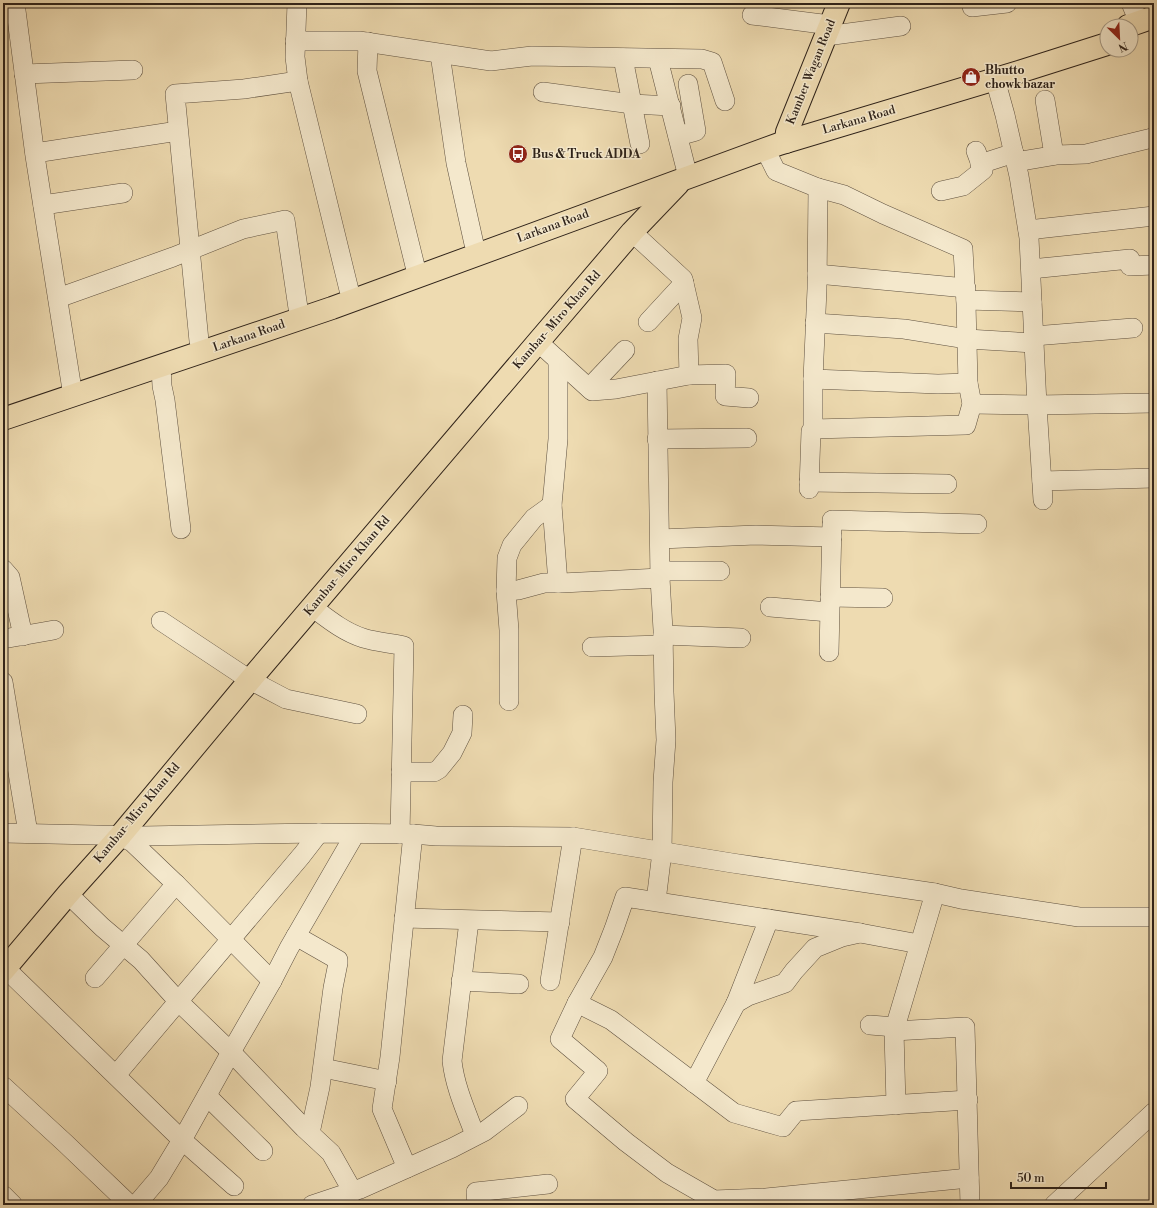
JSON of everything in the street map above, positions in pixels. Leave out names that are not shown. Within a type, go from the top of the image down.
[{"type":"main road","name":"Kamber Wagan Road","points":[[787,137],[839,3]]},
{"type":"main road","name":"Larkana Road","points":[[3,407],[71,388],[161,366],[332,308],[542,225],[687,171],[1099,36]]},
{"type":"main road","name":"Larkana Road","points":[[687,171],[765,149],[787,137],[995,79],[1099,46]]},
{"type":"main road","name":"Kambar- Miro Khan Rd","points":[[4,969],[120,836],[250,680],[632,232],[687,171]]},
{"type":"main road","name":"Larkana Road","points":[[3,419],[71,388],[159,354],[298,308],[474,244],[542,225]]},
{"type":"street","points":[[15,3],[35,153],[71,388]]},
{"type":"street","points":[[297,3],[295,57],[298,81],[349,290]]},
{"type":"street","points":[[972,7],[1007,3]]},
{"type":"street","points":[[752,15],[828,30],[901,26]]},
{"type":"street","points":[[295,41],[359,41],[492,61],[532,56],[702,59],[712,62],[725,101]]},
{"type":"street","points":[[368,42],[367,70],[415,266]]},
{"type":"street","points":[[440,54],[456,163],[474,244]]},
{"type":"street","points":[[623,58],[640,144]]},
{"type":"street","points":[[658,59],[687,171]]},
{"type":"street","points":[[24,74],[133,70]]},
{"type":"street","points":[[995,79],[1006,115],[1028,230],[1031,269],[1036,405],[1043,500]]},
{"type":"street","points":[[199,341],[175,94],[244,89],[298,81]]},
{"type":"street","points":[[678,136],[696,131],[688,84]]},
{"type":"street","points":[[543,92],[632,104],[671,106]]},
{"type":"street","points":[[1045,100],[1054,155]]},
{"type":"street","points":[[35,153],[178,131]]},
{"type":"street","points":[[942,191],[963,186],[983,170],[978,157],[1015,158],[1086,154],[1152,138]]},
{"type":"street","points":[[765,149],[776,171],[818,188],[844,195],[963,249],[966,294],[968,383],[972,404],[966,425],[813,429]]},
{"type":"street","points":[[818,188],[813,429],[811,431],[809,486],[947,484]]},
{"type":"street","points":[[43,205],[123,193]]},
{"type":"street","points":[[1028,230],[1154,216]]},
{"type":"street","points":[[58,298],[243,229],[285,220],[298,308]]},
{"type":"street","points":[[632,232],[683,279],[692,318],[688,339],[689,375]]},
{"type":"street","points":[[1031,269],[1130,259],[1130,266],[1154,265]]},
{"type":"street","points":[[817,274],[1032,302]]},
{"type":"street","points":[[648,322],[684,283]]},
{"type":"street","points":[[815,323],[904,329],[967,339],[1034,340],[1133,328]]},
{"type":"street","points":[[538,342],[592,391],[616,389],[689,375],[726,374],[726,396],[749,398]]},
{"type":"street","points":[[589,388],[625,350]]},
{"type":"street","points":[[558,360],[558,439],[552,505],[558,583]]},
{"type":"street","points":[[161,366],[162,386],[181,530]]},
{"type":"street","points":[[813,379],[938,384],[968,383]]},
{"type":"street","points":[[656,901],[662,852],[663,782],[666,740],[660,574],[657,381]]},
{"type":"street","points":[[972,404],[1036,405],[1154,403]]},
{"type":"street","points":[[657,439],[747,438]]},
{"type":"street","points":[[1042,481],[1154,478]]},
{"type":"street","points":[[509,701],[509,630],[506,590],[507,558],[512,545],[534,518],[552,505]]},
{"type":"street","points":[[660,539],[756,535],[832,521],[977,524]]},
{"type":"street","points":[[829,652],[832,521]]},
{"type":"street","points":[[3,569],[10,577],[22,636]]},
{"type":"street","points":[[506,590],[518,590],[544,583],[720,571]]},
{"type":"street","points":[[770,607],[829,604],[883,598]]},
{"type":"street","points":[[312,607],[331,622],[363,638],[404,646],[401,772],[407,834],[404,918],[387,1081],[382,1109],[407,1168]]},
{"type":"street","points":[[161,621],[250,680],[286,699],[357,714]]},
{"type":"street","points":[[3,639],[54,630]]},
{"type":"street","points":[[592,647],[663,640],[741,638]]},
{"type":"street","points":[[3,682],[28,834]]},
{"type":"street","points":[[401,772],[434,772],[439,769],[452,753],[462,733],[463,715]]},
{"type":"street","points":[[3,833],[120,836],[319,833],[573,837],[662,852],[935,893],[961,899],[1079,917],[1154,918]]},
{"type":"street","points":[[116,1075],[319,833]]},
{"type":"street","points":[[136,1205],[159,1178],[182,1140],[272,981],[289,948],[355,834]]},
{"type":"street","points":[[120,836],[132,842],[272,981]]},
{"type":"street","points":[[550,981],[573,837]]},
{"type":"street","points":[[95,978],[176,884]]},
{"type":"street","points":[[896,1105],[894,1029],[935,893]]},
{"type":"street","points":[[68,894],[102,927],[141,960],[178,1001],[331,1153],[353,1192]]},
{"type":"street","points":[[919,944],[860,932],[624,896],[614,929],[603,957],[577,1003],[560,1039],[598,1071],[575,1099],[626,1142],[667,1173],[714,1202],[969,1178]]},
{"type":"street","points":[[404,918],[560,922]]},
{"type":"street","points":[[694,1083],[736,1003],[769,919]]},
{"type":"street","points":[[469,920],[452,1061],[453,1073],[459,1093],[475,1135]]},
{"type":"street","points":[[736,1003],[748,996],[785,983],[815,948],[842,937],[860,932]]},
{"type":"street","points":[[296,936],[338,960],[320,1087],[310,1133]]},
{"type":"street","points":[[4,969],[182,1140],[234,1186]]},
{"type":"street","points":[[461,981],[519,984]]},
{"type":"street","points":[[577,1003],[611,1020],[734,1112],[783,1127],[796,1111],[968,1100]]},
{"type":"street","points":[[870,1025],[894,1029],[965,1027],[970,1205]]},
{"type":"street","points":[[323,1068],[387,1081]]},
{"type":"street","points":[[3,1086],[130,1205]]},
{"type":"street","points":[[207,1096],[263,1151]]},
{"type":"street","points":[[312,1205],[353,1192],[452,1148],[485,1130],[518,1106]]},
{"type":"street","points":[[1054,1205],[1154,1112]]},
{"type":"street","points":[[477,1205],[476,1192],[548,1184]]},
{"type":"street","points":[[3,1195],[14,1205]]},
{"type":"place","name":"Bhutto chowk bazar","points":[[971,77]]},
{"type":"place","name":"Bus & Truck ADDA","points":[[518,154]]}]
